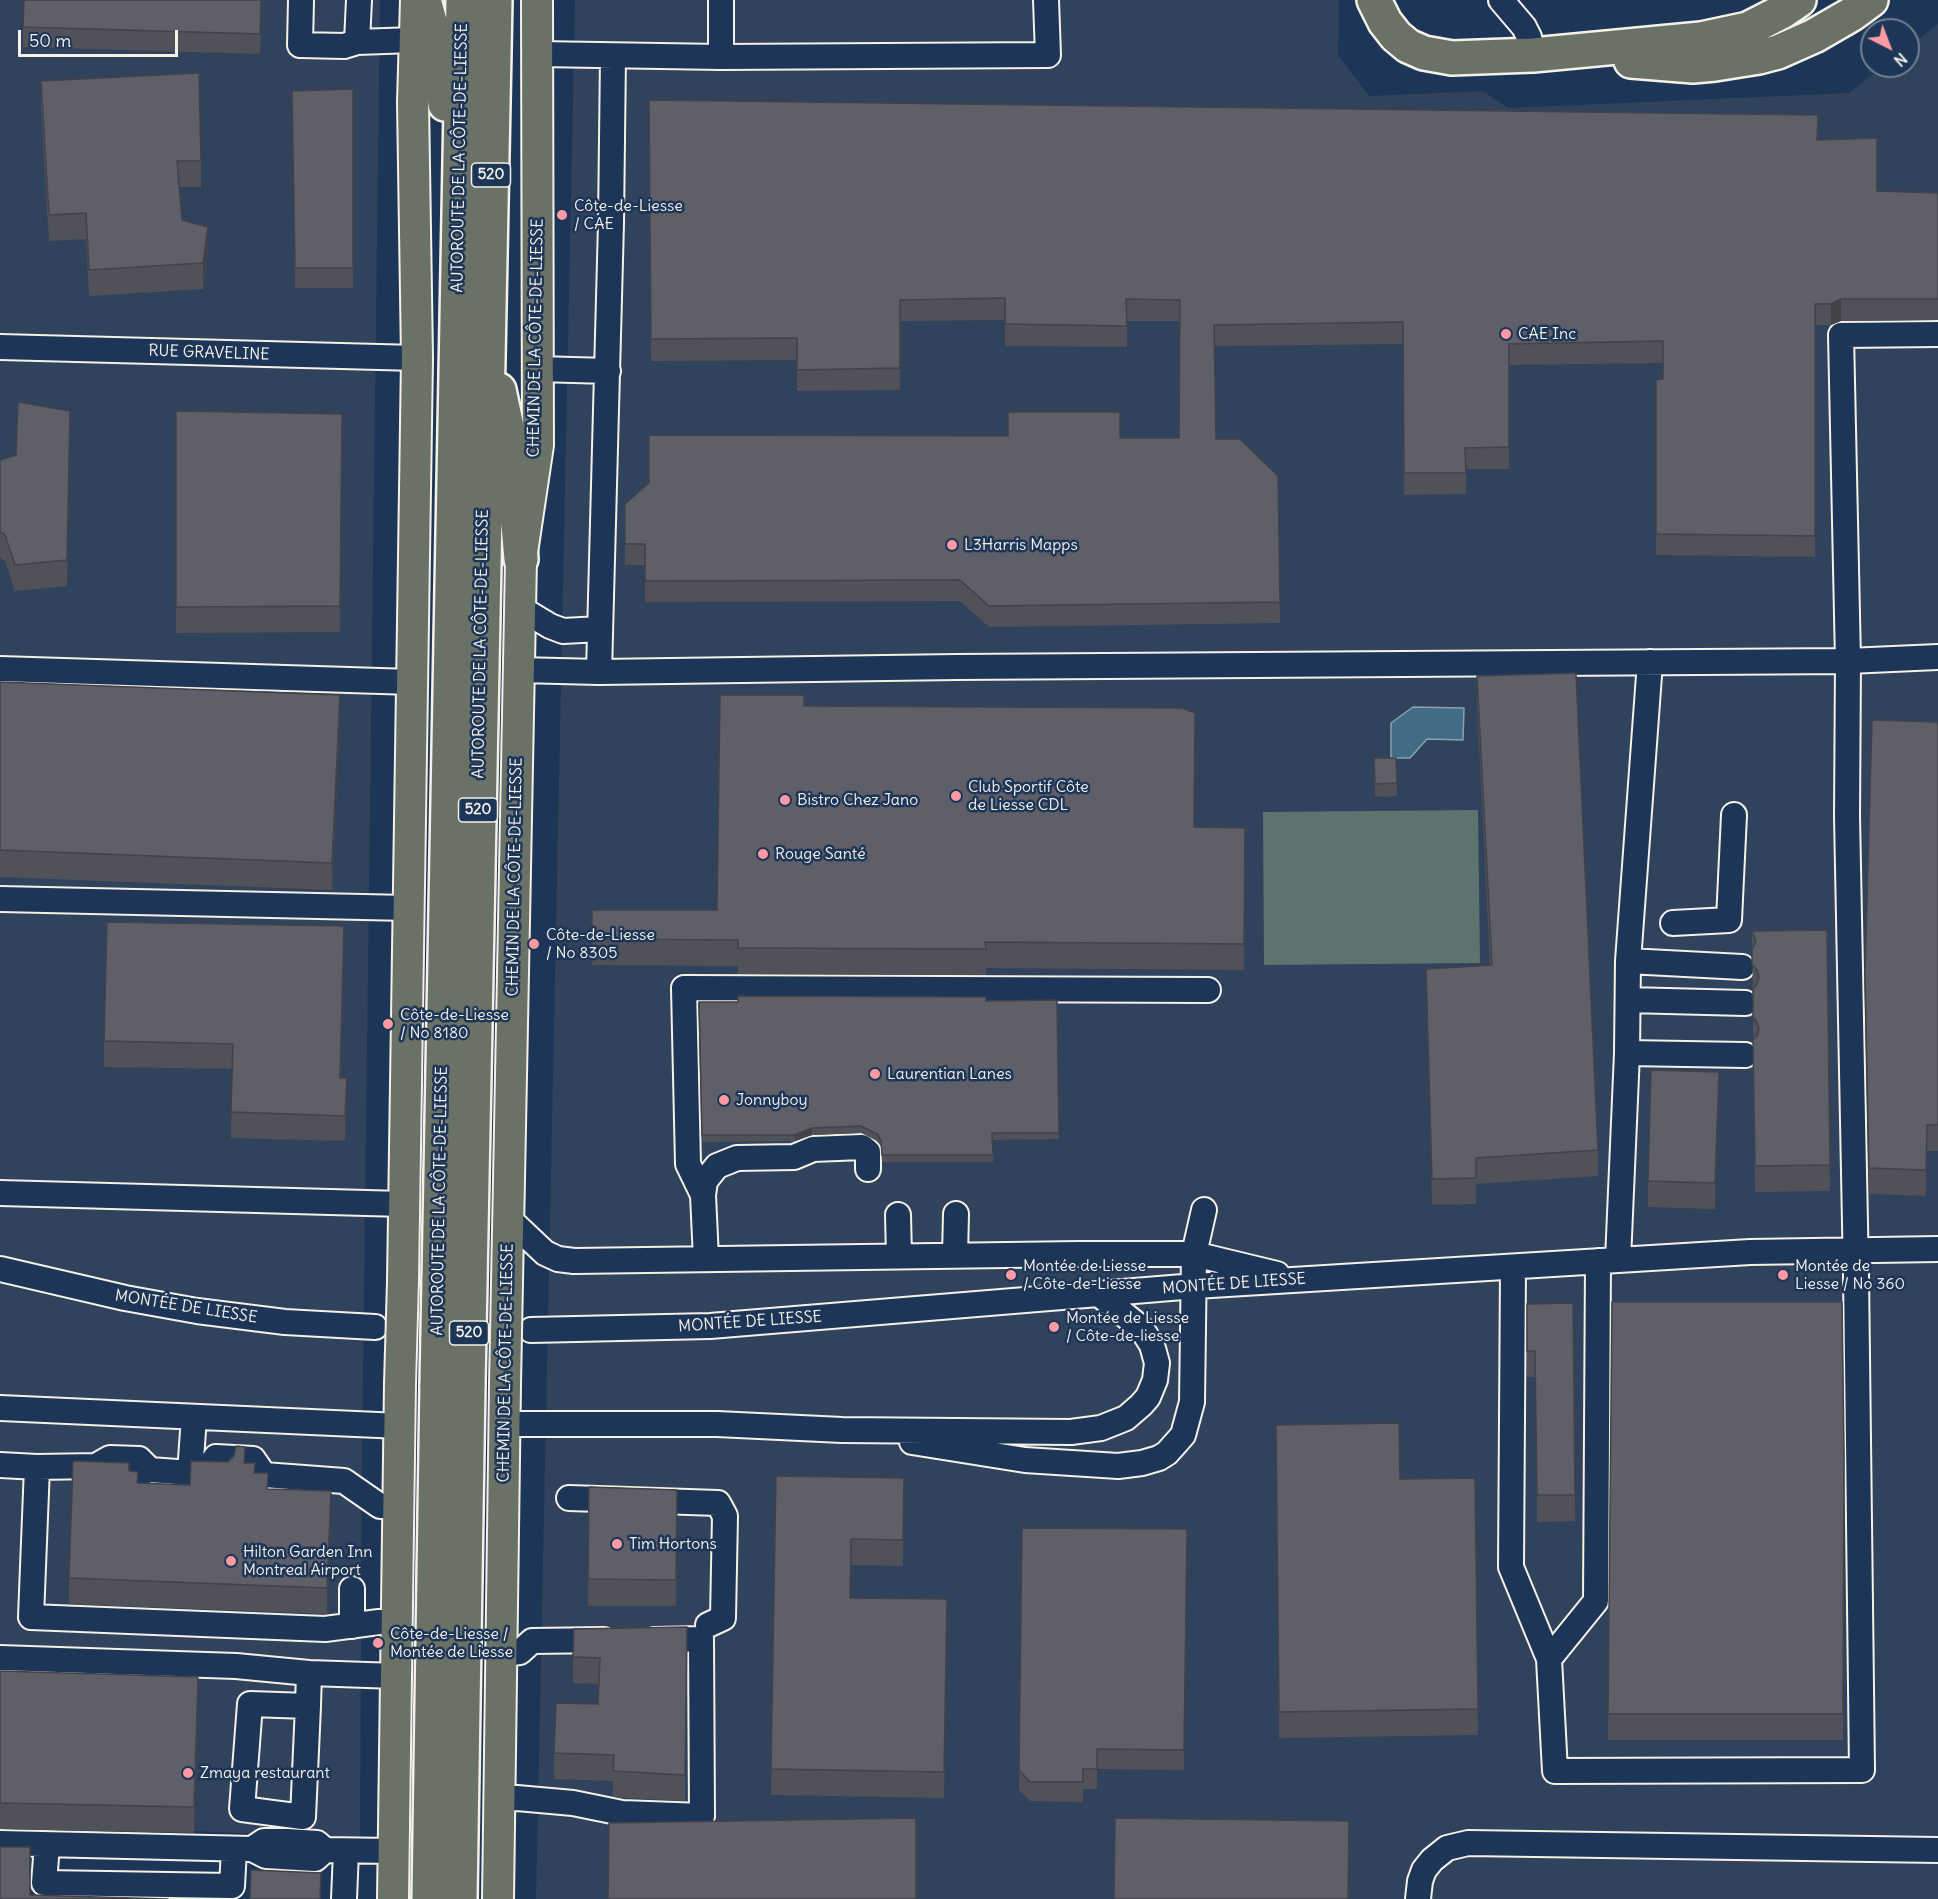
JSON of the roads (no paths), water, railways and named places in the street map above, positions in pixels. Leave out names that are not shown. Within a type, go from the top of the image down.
[{"type":"highway","points":[[424,0],[436,43],[459,200]]},
{"type":"highway","name":"AUTOROUTE DE LA CÔTE-DE-LIESSE","points":[[460,1899],[453,1384],[459,200],[463,0]]},
{"type":"highway","name":"AUTOROUTE DE LA CÔTE-DE-LIESSE","points":[[454,1281],[487,338],[495,0]]},
{"type":"highway","points":[[1374,0],[1385,22],[1408,46],[1424,53],[1452,58],[1533,55],[1726,35],[1748,29],[1798,0]]},
{"type":"highway","points":[[1533,55],[1693,66],[1738,61],[1778,52],[1814,36],[1871,0]]},
{"type":"highway","points":[[487,338],[511,446],[521,559]]},
{"type":"highway","name":"AUTOROUTE DE LA CÔTE-DE-LIESSE","points":[[429,1899],[453,1384]]},
{"type":"main road","points":[[393,1899],[417,358],[412,102],[416,0]]},
{"type":"main road","name":"CHEMIN DE LA CÔTE-DE-LIESSE","points":[[498,1899],[505,1384],[521,559],[538,445],[537,0]]},
{"type":"street","points":[[301,0],[300,45],[344,46],[357,42],[414,40]]},
{"type":"street","points":[[357,42],[359,0]]},
{"type":"street","points":[[721,0],[721,57]]},
{"type":"street","points":[[538,54],[721,57],[1048,55],[1046,0]]},
{"type":"street","points":[[1501,0],[1524,27],[1533,55]]},
{"type":"street","points":[[599,672],[608,371],[613,56]]},
{"type":"street","points":[[1513,1268],[1511,1567],[1549,1659],[1555,1771],[1862,1770],[1847,816],[1848,660],[1841,335],[1938,334]]},
{"type":"street","name":"RUE GRAVELINE","points":[[0,347],[417,358]]},
{"type":"street","points":[[538,369],[608,371]]},
{"type":"street","points":[[520,608],[563,631],[600,629]]},
{"type":"street","points":[[519,670],[599,672],[969,666],[1848,660],[1938,657]]},
{"type":"street","points":[[1549,1659],[1596,1601],[1608,1260],[1627,1053],[1628,961],[1650,662]]},
{"type":"street","points":[[0,669],[412,682]]},
{"type":"street","points":[[1673,923],[1729,920],[1734,815]]},
{"type":"street","points":[[0,899],[408,908]]},
{"type":"street","points":[[1628,961],[1742,967]]},
{"type":"street","points":[[703,1195],[688,1164],[684,988],[1208,990]]},
{"type":"street","points":[[1628,1000],[1745,1003]]},
{"type":"street","points":[[1627,1053],[1744,1055]]},
{"type":"street","points":[[706,1259],[703,1195],[705,1181],[717,1166],[737,1158],[794,1157],[813,1149],[862,1148],[868,1152],[868,1169]]},
{"type":"street","points":[[0,1193],[403,1204]]},
{"type":"street","points":[[842,1430],[1025,1460],[1125,1466],[1152,1461],[1167,1453],[1179,1441],[1190,1415],[1194,1379],[1194,1254],[1204,1209]]},
{"type":"street","points":[[955,1256],[956,1214]]},
{"type":"street","points":[[898,1215],[899,1256]]},
{"type":"street","points":[[509,1219],[538,1248],[558,1258],[574,1261],[1194,1254],[1300,1280]]},
{"type":"street","name":"MONTÉE DE LIESSE","points":[[531,1330],[710,1326],[1195,1286],[1513,1268],[1608,1260],[1749,1252],[1938,1249]]},
{"type":"street","name":"MONTÉE DE LIESSE","points":[[0,1269],[125,1298],[197,1311],[285,1322],[375,1327]]},
{"type":"street","points":[[506,1424],[717,1424],[842,1430],[1071,1432],[1101,1428],[1126,1418],[1141,1405],[1152,1389],[1156,1371],[1155,1353],[1141,1328],[1100,1295]]},
{"type":"street","points":[[0,1408],[400,1426]]},
{"type":"street","points":[[194,1417],[225,1474]]},
{"type":"street","points":[[0,1466],[96,1466],[108,1475],[138,1475],[150,1470],[344,1481],[380,1506],[399,1506]]},
{"type":"street","points":[[37,1467],[31,1617],[325,1629],[397,1622]]},
{"type":"street","points":[[569,1498],[718,1503],[725,1516],[723,1618],[708,1625]]},
{"type":"street","points":[[352,1589],[352,1626]]},
{"type":"street","points":[[500,1799],[517,1798],[573,1803],[622,1813],[702,1816],[701,1639],[532,1641],[520,1652],[502,1654]]},
{"type":"street","points":[[0,1658],[236,1666],[309,1673],[396,1676]]},
{"type":"street","points":[[308,1706],[250,1704],[242,1809],[303,1818],[308,1706],[309,1673]]},
{"type":"street","points":[[0,1844],[243,1849],[264,1841],[287,1841],[316,1843],[336,1850],[393,1851]]},
{"type":"street","points":[[1418,1899],[1420,1881],[1424,1870],[1432,1860],[1447,1848],[1468,1843],[1938,1850]]},
{"type":"street","points":[[47,1845],[44,1883],[232,1886],[243,1849]]},
{"type":"street","points":[[336,1850],[344,1899]]},
{"type":"tunnel","points":[[383,1327],[523,1330]]},
{"type":"place","name":"Côte-de-Liesse / CAE","points":[[562,215]]},
{"type":"place","name":"CAE Inc","points":[[1506,334]]},
{"type":"place","name":"L3Harris Mapps","points":[[952,545]]},
{"type":"place","name":"Club Sportif Côte de Liesse CDL","points":[[956,796]]},
{"type":"place","name":"Bistro Chez Jano","points":[[785,800]]},
{"type":"place","name":"Rouge Santé","points":[[763,854]]},
{"type":"place","name":"Côte-de-Liesse / No 8305","points":[[534,944]]},
{"type":"place","name":"Côte-de-Liesse / No 8180","points":[[388,1024]]},
{"type":"place","name":"Laurentian Lanes","points":[[875,1074]]},
{"type":"place","name":"Jonnyboy","points":[[724,1100]]},
{"type":"place","name":"Montée de Liesse / Côte-de-Liesse","points":[[1011,1275]]},
{"type":"place","name":"Montée de Liesse / No 360","points":[[1783,1275]]},
{"type":"place","name":"Montée de Liesse / Côte-de-liesse","points":[[1054,1327]]},
{"type":"place","name":"Tim Hortons","points":[[617,1544]]},
{"type":"place","name":"Hilton Garden Inn Montreal Airport","points":[[231,1561]]},
{"type":"place","name":"Côte-de-Liesse / Montée de Liesse","points":[[378,1643]]},
{"type":"place","name":"Zmaya restaurant","points":[[188,1773]]}]
